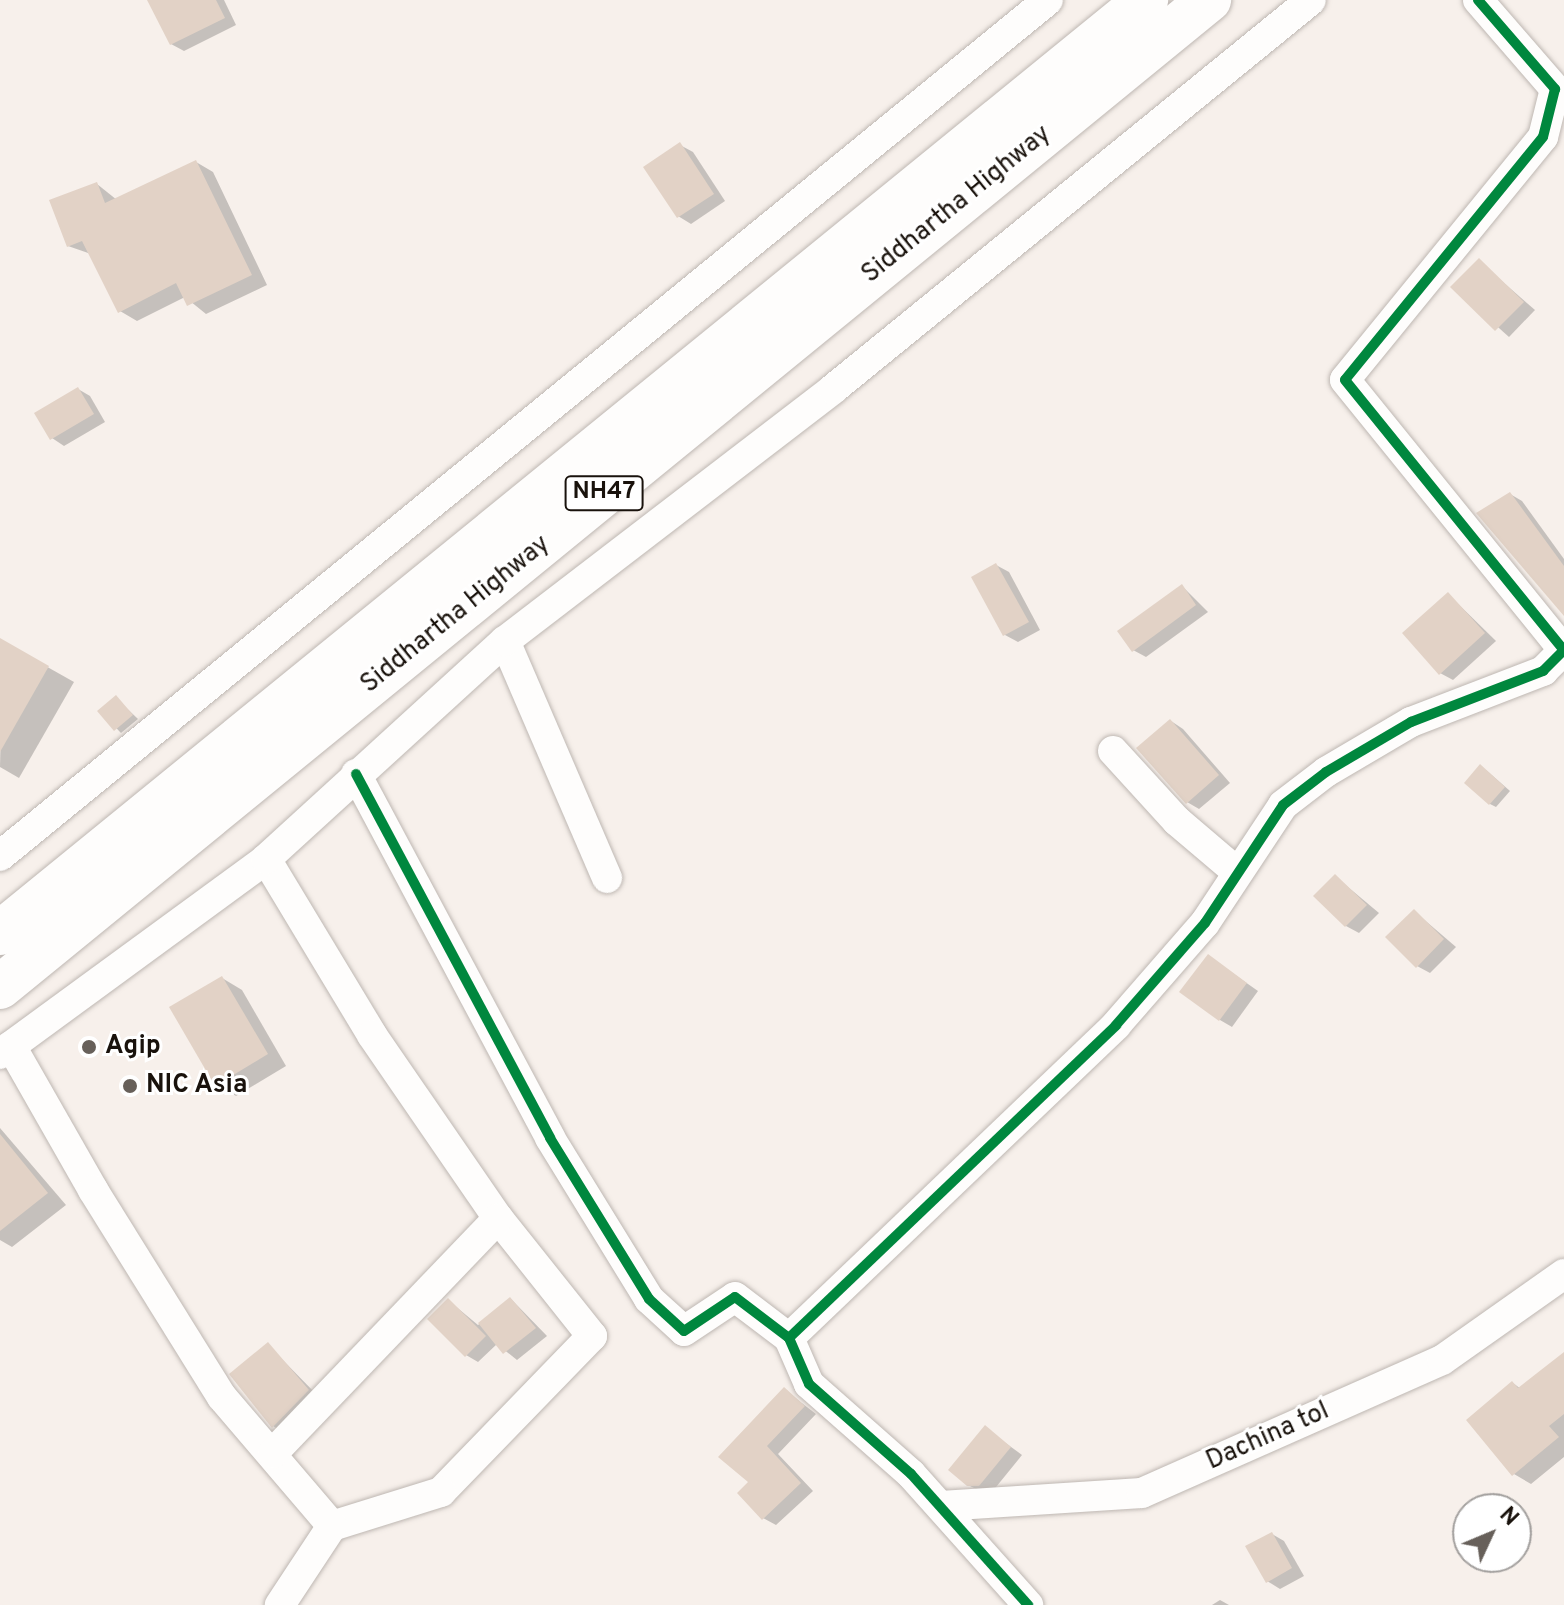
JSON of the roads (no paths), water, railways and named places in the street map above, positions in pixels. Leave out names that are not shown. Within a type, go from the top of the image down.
[{"type":"highway","name":"Siddhartha Highway","points":[[0,933],[1146,0]]},
{"type":"highway","name":"Siddhartha Highway","points":[[0,987],[1209,0]]},
{"type":"street","points":[[6,843],[1048,0]]},
{"type":"street","points":[[332,1526],[273,1453],[222,1397],[5,1050],[266,859],[505,641],[833,389],[1311,0]]},
{"type":"street","points":[[789,1338],[1116,1025],[1205,923],[1283,805],[1326,772],[1411,722],[1543,671],[1564,650],[1345,380],[1543,137],[1555,89],[1478,0]]},
{"type":"street","points":[[505,641],[607,878]]},
{"type":"street","points":[[1113,751],[1177,821],[1237,872]]},
{"type":"street","points":[[356,774],[550,1138],[649,1299],[684,1331],[735,1297],[789,1338],[809,1384],[941,1506],[1028,1605]]},
{"type":"street","points":[[266,859],[372,1035],[498,1218],[592,1336],[441,1492],[332,1526],[280,1605]]},
{"type":"street","points":[[273,1453],[498,1218]]},
{"type":"street","name":"Dachina tol","points":[[941,1506],[1142,1493],[1442,1360],[1564,1274]]},
{"type":"place","name":"Agip","points":[[89,1047]]},
{"type":"place","name":"NIC Asia","points":[[130,1086]]}]
